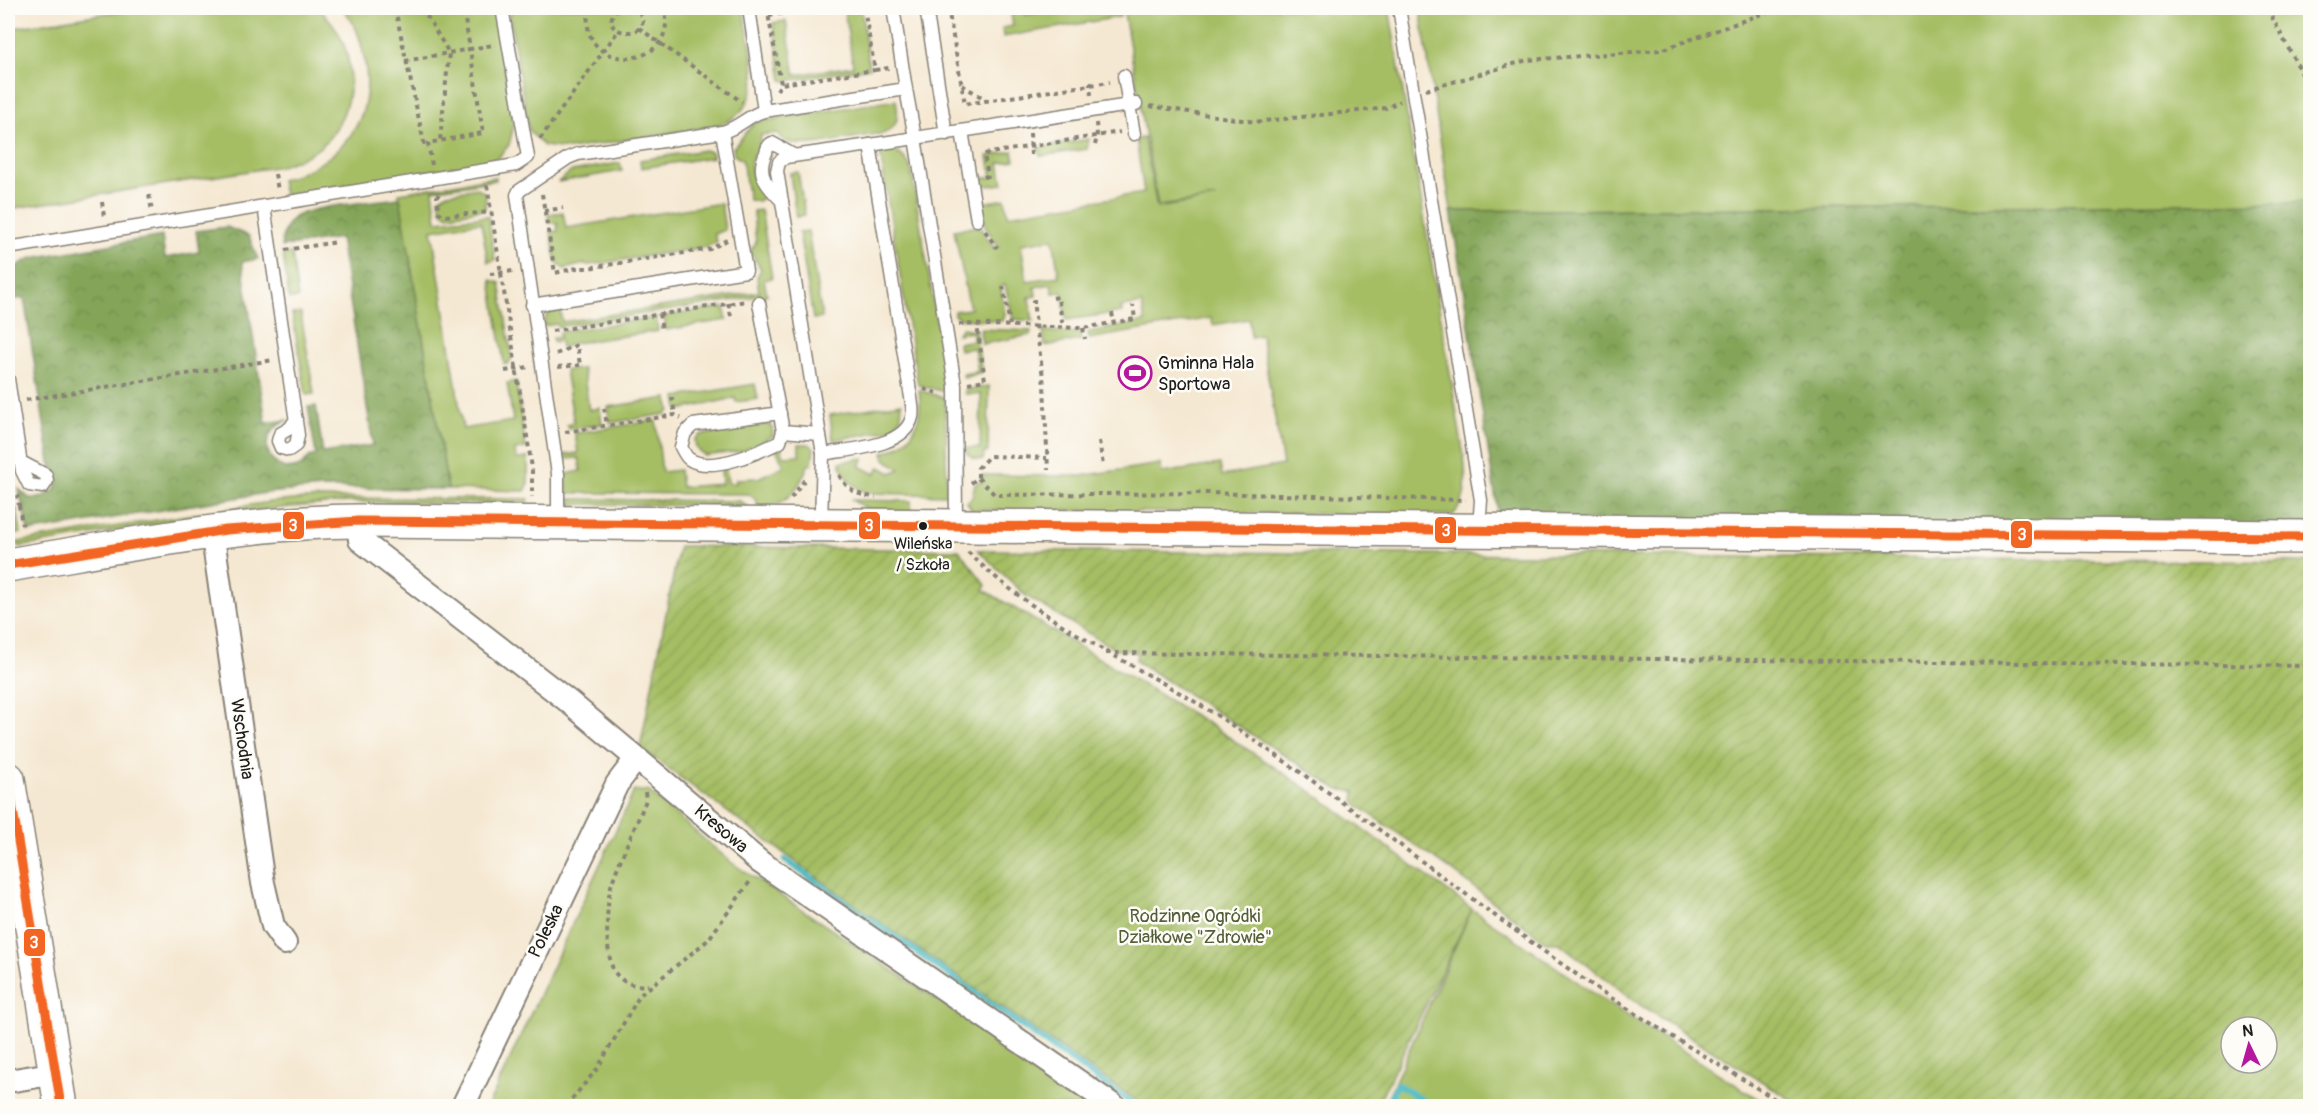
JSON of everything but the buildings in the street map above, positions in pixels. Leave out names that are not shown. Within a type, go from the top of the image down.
[{"type":"street","points":[[8,566],[212,531],[275,524],[544,514],[821,524],[956,525],[1480,515],[2310,537]]},
{"type":"street","name":"Kresowa","points":[[358,521],[360,540],[568,701],[760,862],[1114,1107]]},
{"type":"street","name":"Wschodnia","points":[[212,531],[263,883],[273,926],[285,943]]},
{"type":"street","name":"Poleska","points":[[463,1107],[617,784],[636,759]]},
{"type":"street","points":[[8,779],[61,1107]]},
{"type":"street","points":[[8,1082],[57,1073]]},
{"type":"lane","points":[[8,248],[516,165],[528,157],[502,8]]},
{"type":"lane","points":[[749,8],[764,111]]},
{"type":"lane","points":[[893,8],[955,385],[956,525]]},
{"type":"lane","points":[[926,8],[946,134]]},
{"type":"lane","points":[[1399,8],[1480,515]]},
{"type":"lane","points":[[1124,76],[1132,104],[1134,134]]},
{"type":"lane","points":[[544,514],[558,474],[517,195],[522,187],[578,154],[736,129],[752,114],[764,111],[906,90]]},
{"type":"lane","points":[[821,524],[823,454],[777,171],[779,162],[793,155],[946,134],[1132,104]]},
{"type":"lane","points":[[962,131],[977,220]]},
{"type":"lane","points":[[532,305],[746,271],[722,132]]},
{"type":"lane","points":[[782,202],[763,179],[762,160],[768,146],[772,143],[793,155]]},
{"type":"lane","points":[[823,454],[892,440],[908,427],[912,418],[870,145]]},
{"type":"lane","points":[[264,206],[296,419]]},
{"type":"lane","points":[[755,307],[780,413],[783,432],[780,442],[745,458],[704,464],[688,459],[681,447],[685,433],[693,425],[780,413]]},
{"type":"lane","points":[[8,379],[21,462]]},
{"type":"lane","points":[[783,432],[819,434]]},
{"type":"path","points":[[395,8],[424,143],[483,132],[463,8]]},
{"type":"path","points":[[422,8],[449,53],[440,140]]},
{"type":"path","points":[[589,8],[587,26],[596,45],[613,57],[633,58],[652,50],[659,42],[666,23],[664,8]]},
{"type":"path","points":[[609,8],[616,9],[613,24],[618,31],[627,34],[639,28],[642,20],[636,8]]},
{"type":"path","points":[[764,111],[780,84],[767,8]]},
{"type":"path","points":[[864,8],[875,69]]},
{"type":"path","points":[[1132,104],[1254,122],[1386,108],[1414,93],[1527,60],[1661,50],[1779,8]]},
{"type":"path","points":[[2267,8],[2310,89]]},
{"type":"path","points":[[769,16],[785,14]]},
{"type":"path","points":[[639,28],[741,102]]},
{"type":"path","points":[[528,157],[618,31]]},
{"type":"path","points":[[405,61],[508,43]]},
{"type":"path","points":[[780,84],[902,66]]},
{"type":"path","points":[[962,85],[988,101]]},
{"type":"path","points":[[428,143],[434,178]]},
{"type":"path","points":[[538,177],[555,273],[577,267],[588,268],[710,249],[730,239]]},
{"type":"path","points":[[476,186],[497,183]]},
{"type":"path","points":[[487,185],[532,468],[544,514]]},
{"type":"path","points":[[444,191],[437,197],[439,212],[442,216],[491,212]]},
{"type":"path","points":[[544,211],[563,208]]},
{"type":"path","points":[[490,274],[527,269]]},
{"type":"path","points":[[1003,286],[1010,325]]},
{"type":"path","points":[[1053,298],[1058,297],[1063,327]]},
{"type":"path","points":[[537,333],[748,300],[755,307]]},
{"type":"path","points":[[1036,301],[1033,301],[1037,326],[1037,347],[1044,385],[1048,470]]},
{"type":"path","points":[[728,303],[732,320]]},
{"type":"path","points":[[946,324],[1083,328],[1135,319],[1133,305]]},
{"type":"path","points":[[1112,313],[1114,322]]},
{"type":"path","points":[[659,314],[662,330]]},
{"type":"path","points":[[955,385],[985,380],[977,325]]},
{"type":"path","points":[[1083,328],[1086,339]]},
{"type":"path","points":[[505,371],[541,364],[581,365],[577,345],[541,364]]},
{"type":"path","points":[[11,403],[287,358]]},
{"type":"path","points":[[672,397],[675,415]]},
{"type":"path","points":[[604,408],[607,425]]},
{"type":"path","points":[[552,434],[675,415],[693,425]]},
{"type":"path","points":[[1099,441],[1103,465]]},
{"type":"path","points":[[978,478],[995,495],[1206,493],[1480,515]]},
{"type":"path","points":[[19,505],[22,525]]},
{"type":"path","points":[[956,525],[957,541],[999,582],[1023,601],[1106,653],[1219,717],[1376,824],[1577,975],[1786,1107]]},
{"type":"path","points":[[1106,653],[2307,666],[2310,661]]},
{"type":"path","points":[[636,759],[646,800],[611,888],[607,917],[614,969],[625,982],[637,986],[650,985]]},
{"type":"path","points":[[566,1107],[597,1069],[631,1009],[650,985],[682,963],[708,940],[747,886],[760,862]]},
{"type":"green space","points":[[139,8],[317,8],[331,22],[341,38],[348,57],[350,77],[348,97],[333,133],[315,151],[281,166],[8,209],[8,29]]},
{"type":"green space","points":[[342,8],[494,8],[514,125],[509,145],[498,158],[284,195],[281,180],[321,163],[337,150],[350,136],[359,120],[365,101],[367,80],[361,43],[351,19]]},
{"type":"green space","points":[[508,8],[743,8],[753,59],[752,91],[747,104],[736,116],[719,125],[569,149],[544,146],[529,131]]},
{"type":"green space","points":[[844,8],[861,8],[869,68],[782,80],[773,23],[786,21],[795,75],[853,66]]},
{"type":"green space","points":[[1010,8],[1024,8],[1025,15],[1060,8],[1119,8],[1120,17],[1003,37],[1002,28],[1013,26]]},
{"type":"green space","points":[[1123,8],[1389,8],[1464,457],[1466,481],[1464,495],[1453,515],[972,510],[967,502],[972,497],[975,484],[981,481],[982,475],[1080,476],[1160,464],[1162,473],[1220,464],[1222,476],[1283,465],[1261,335],[1251,337],[1249,319],[1213,325],[1211,318],[1089,339],[1088,332],[1145,322],[1142,304],[1121,307],[1122,312],[1066,320],[1062,292],[1053,293],[1051,284],[1035,287],[1036,296],[1029,297],[1033,321],[1013,319],[1005,285],[1001,286],[1005,315],[1003,321],[962,319],[954,315],[954,311],[970,309],[954,230],[979,226],[994,248],[999,247],[985,226],[982,203],[1005,199],[1008,215],[1144,193],[1136,139],[1144,138],[1157,208],[1216,198],[1158,206]],"holes":[[[1053,239],[1059,276],[1027,281],[1021,244]]]},
{"type":"green space","points":[[1420,8],[2310,8],[2310,203],[1451,211]]},
{"type":"green space","points":[[896,100],[897,121],[892,128],[882,134],[809,144],[795,144],[784,140],[778,133],[761,135],[760,144],[750,164],[754,181],[764,197],[758,201],[749,200],[742,160],[734,155],[733,148],[755,122]]},
{"type":"green space","points":[[1089,139],[1087,149],[1041,156],[1037,148]]},
{"type":"green space","points":[[705,150],[713,153],[713,157],[641,168],[640,160]]},
{"type":"green space","points":[[890,150],[903,157],[911,169],[944,366],[945,392],[918,385],[880,152]]},
{"type":"green space","points":[[1013,151],[1015,160],[999,163],[1003,184],[989,186],[980,182],[978,179],[992,177],[988,156]]},
{"type":"green space","points":[[620,163],[622,171],[558,182],[572,171]]},
{"type":"green space","points":[[798,172],[805,215],[796,217],[790,173]]},
{"type":"green space","points":[[496,177],[496,180],[433,190],[437,221],[488,216],[495,260],[488,262],[481,222],[432,230],[463,429],[513,421],[507,383],[516,381],[526,448],[515,450],[516,459],[528,458],[528,485],[525,491],[448,489],[399,193]]},
{"type":"green space","points":[[478,188],[486,194],[485,209],[449,215],[442,212],[439,199],[447,193]]},
{"type":"green space","points":[[400,198],[448,489],[322,488],[266,493],[28,532],[19,489],[29,498],[40,498],[55,490],[58,481],[50,462],[24,298],[8,300],[9,279],[14,269],[32,258],[162,236],[165,258],[199,252],[196,231],[227,227],[249,236],[258,259],[242,262],[266,423],[288,420],[274,429],[268,439],[268,450],[272,459],[280,466],[290,469],[300,466],[309,457],[316,455],[308,407],[316,406],[323,453],[373,445],[340,238],[282,247],[286,228],[298,215],[318,209]]},
{"type":"green space","points":[[721,203],[725,230],[714,234],[717,242],[706,247],[584,264],[564,269],[556,262],[551,232],[558,231],[557,223],[549,223],[548,214],[563,212],[566,228]]},
{"type":"green space","points":[[2310,203],[2310,526],[1499,520],[1451,211]]},
{"type":"green space","points":[[761,210],[772,278],[764,280],[767,295],[558,327],[557,324],[543,326],[547,314],[560,308],[562,322],[759,292],[757,277],[761,269],[750,251],[756,243],[753,211]]},
{"type":"green space","points":[[808,231],[822,318],[813,319],[799,232]]},
{"type":"green space","points":[[292,253],[298,298],[289,299],[283,254]]},
{"type":"green space","points":[[491,280],[500,283],[512,358],[508,364],[504,364]]},
{"type":"green space","points":[[724,307],[727,320],[666,330],[664,316]]},
{"type":"green space","points":[[301,313],[314,394],[306,395],[292,314]]},
{"type":"green space","points":[[656,317],[658,331],[575,343],[561,348],[560,341],[553,342],[553,338],[560,337],[559,332]]},
{"type":"green space","points":[[962,328],[975,330],[982,372],[964,378],[963,374],[978,371],[974,348],[959,350],[958,343],[974,340],[972,332],[957,334]]},
{"type":"green space","points":[[980,329],[1031,331],[1031,335],[982,344]]},
{"type":"green space","points":[[1043,331],[1080,333],[1081,340],[1045,346]]},
{"type":"green space","points":[[583,369],[589,410],[600,408],[602,424],[569,429],[567,425],[574,423],[565,370]]},
{"type":"green space","points":[[755,384],[758,399],[736,402],[735,398],[678,410],[676,397]]},
{"type":"green space","points":[[989,386],[988,452],[984,453],[983,460],[980,460],[970,456],[965,448],[980,448],[981,394],[965,394],[965,390]]},
{"type":"green space","points":[[919,390],[945,398],[947,495],[868,493],[857,488],[846,477],[840,462],[864,458],[860,466],[875,474],[880,467],[891,473],[900,469],[885,459],[883,453],[902,444],[914,430],[918,421]]},
{"type":"green space","points":[[667,398],[670,410],[666,414],[610,423],[608,407]]},
{"type":"green space","points":[[902,403],[901,417],[893,429],[833,440],[830,415]]},
{"type":"green space","points":[[656,420],[662,472],[679,470],[681,487],[722,484],[721,468],[726,468],[728,483],[736,483],[736,479],[758,478],[784,466],[776,449],[781,447],[784,456],[799,455],[799,444],[809,444],[814,448],[812,464],[808,465],[801,481],[790,495],[768,506],[758,507],[756,500],[749,494],[567,493],[566,474],[581,471],[579,458],[564,459],[563,455],[578,453],[575,433]]},
{"type":"green space","points":[[767,424],[772,427],[773,436],[743,451],[705,456],[696,448],[695,440],[700,435]]},
{"type":"green space","points":[[318,498],[529,499],[527,504],[347,502],[226,513],[19,547],[18,542],[270,502]]},
{"type":"green space","points":[[568,499],[740,501],[747,506],[572,504]]},
{"type":"green space","points":[[852,500],[911,501],[911,514],[867,509]]},
{"type":"green space","points":[[17,509],[21,533],[8,535],[8,510]]},
{"type":"green space","name":"Rodzinne Ogródki Działkowe \"Zdrowie\"","points":[[679,546],[959,550],[986,585],[984,590],[1209,724],[1315,794],[1472,909],[1377,1106],[1144,1106],[848,900],[640,748]]},
{"type":"green space","points":[[978,550],[2310,562],[2310,1106],[1801,1106],[1640,1005],[1559,943],[1547,943],[1451,870],[1354,803],[1355,791],[1339,790],[1136,661],[1137,651],[1116,650],[1026,596]]},
{"type":"green space","points":[[634,791],[648,791],[732,863],[1096,1106],[488,1106]]},
{"type":"green space","points":[[1472,909],[1605,1001],[1769,1106],[1384,1106]]},
{"type":"waterway","points":[[785,860],[1136,1106]]},
{"type":"waterway","points":[[1387,1106],[1397,1084],[1432,1106]]},
{"type":"transit line","name":"3","points":[[8,565],[226,530],[358,521],[2310,537]]},
{"type":"transit line","name":"3","points":[[8,779],[61,1106]]},
{"type":"place","name":"Gminna Hala Sportowa","points":[[1135,373]]},
{"type":"place","name":"Wileńska / Szkoła","points":[[923,526]]}]
